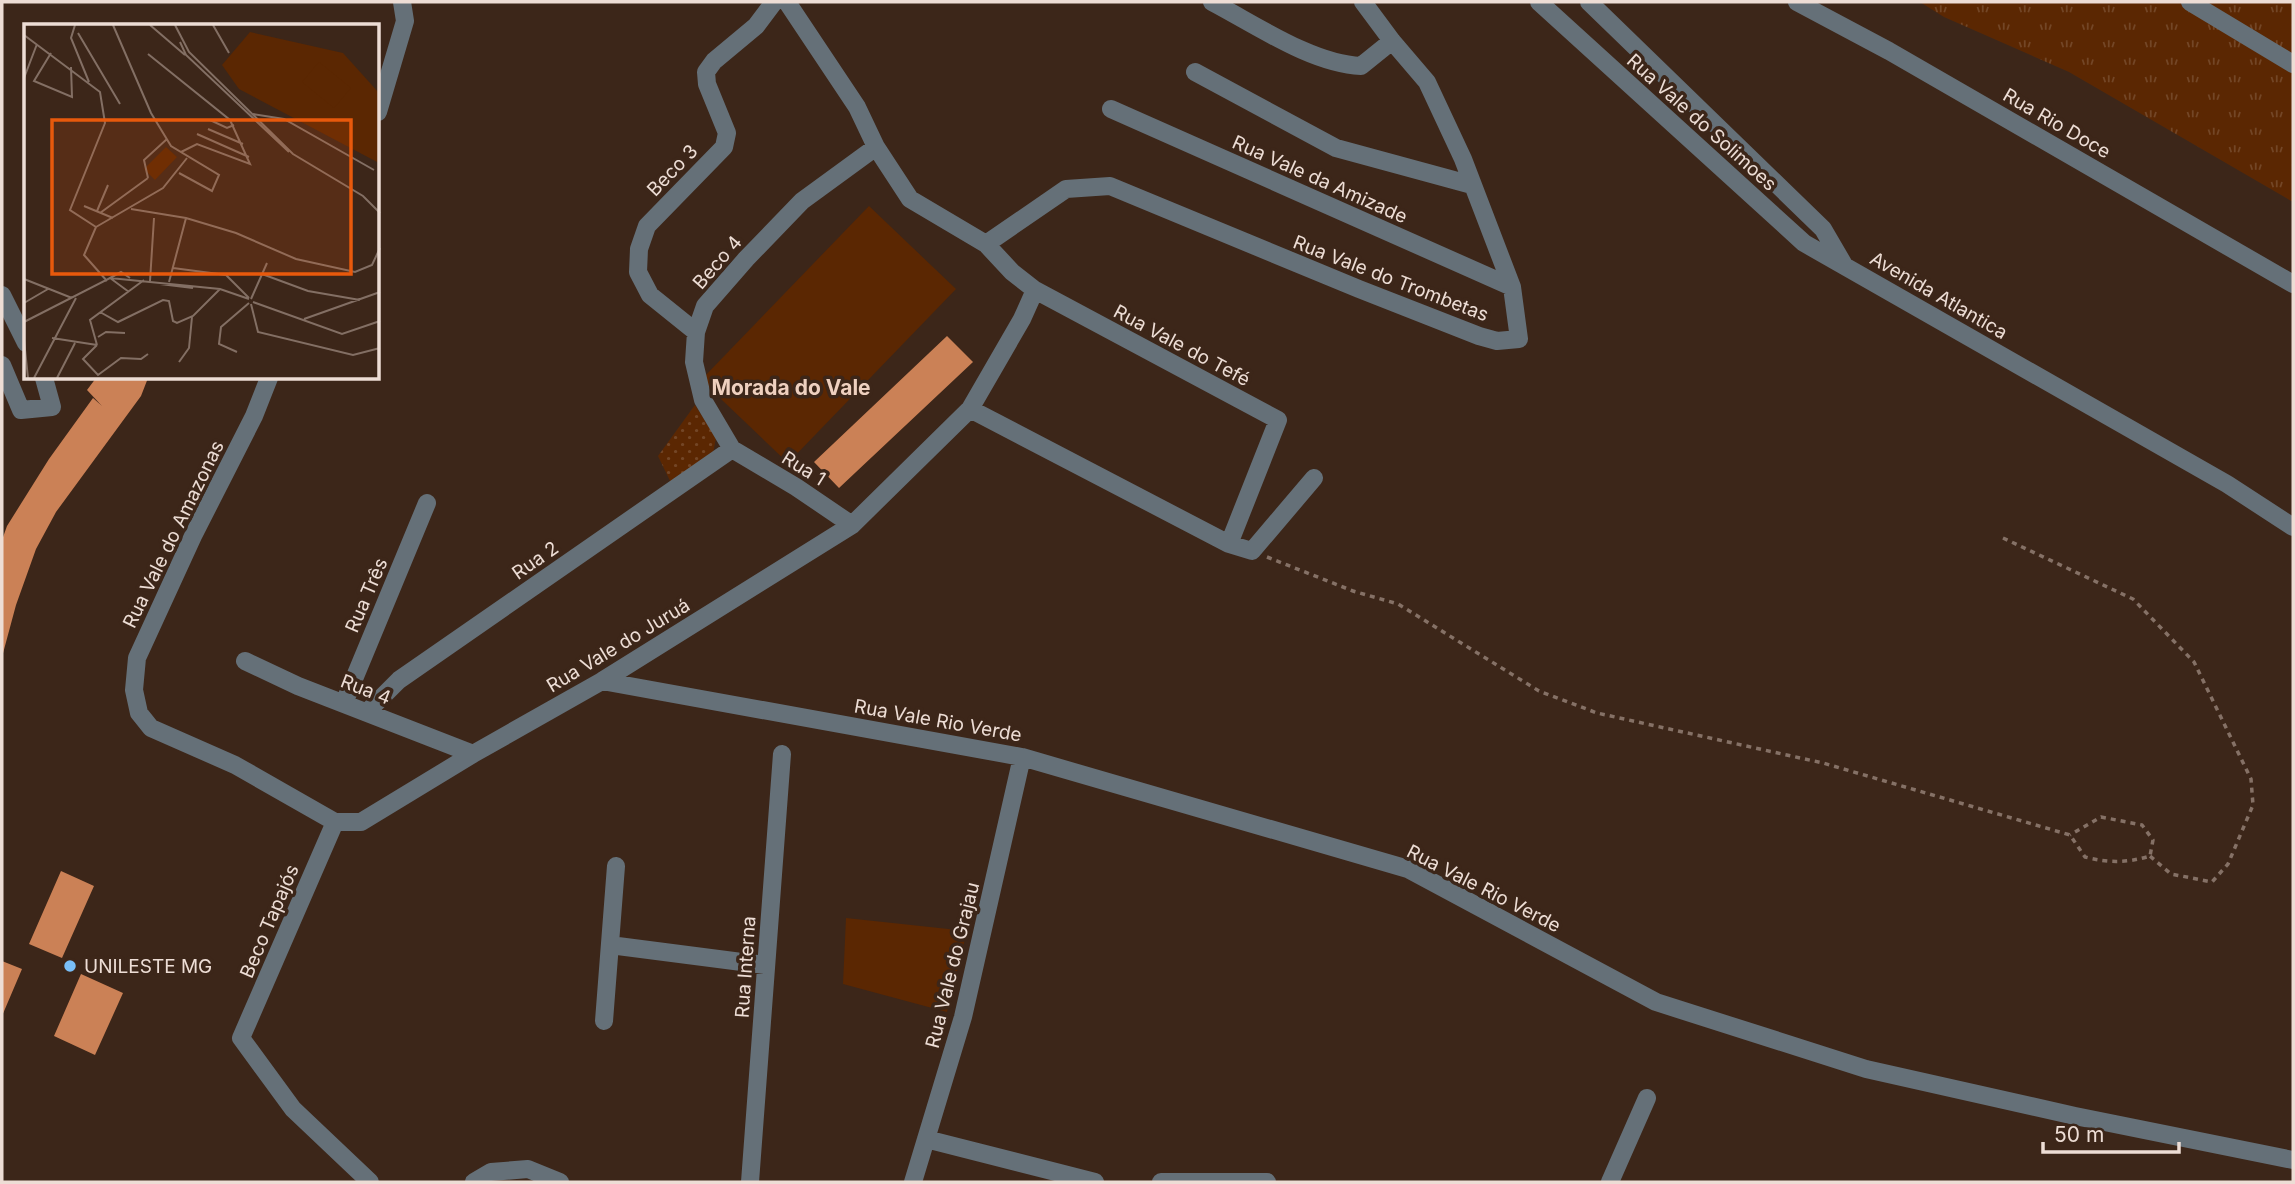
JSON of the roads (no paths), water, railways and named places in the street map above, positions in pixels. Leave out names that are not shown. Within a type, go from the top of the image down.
[{"type":"street","points":[[380,105],[405,21],[402,2]]},
{"type":"street","name":"Beco 3","points":[[696,332],[650,295],[638,272],[639,250],[647,226],[724,147],[727,133],[706,84],[706,72],[714,61],[756,26],[775,2]]},
{"type":"street","name":"Rua Vale do Tefé","points":[[787,2],[857,107],[876,147],[911,199],[986,244],[1012,272],[1035,290],[1278,420],[1228,544]]},
{"type":"street","points":[[1212,2],[1320,59],[1344,65],[1361,66],[1392,41]]},
{"type":"street","name":"Rua Vale do Solimoes","points":[[1539,2],[1804,243],[1844,265]]},
{"type":"street","name":"Avenida Atlantica","points":[[1589,2],[1823,229],[1844,265],[2227,484],[2293,527]]},
{"type":"street","name":"Rua Rio Doce","points":[[1797,2],[1889,51],[2293,284]]},
{"type":"street","points":[[2190,2],[2293,64]]},
{"type":"street","name":"Rua Vale do Trombetas","points":[[986,244],[1066,188],[1110,186],[1479,336],[1497,341],[1519,339],[1512,288],[1472,185],[1427,82],[1392,41],[1365,3]]},
{"type":"street","points":[[1195,72],[1336,148],[1472,185]]},
{"type":"street","name":"Rua Vale da Amizade","points":[[1111,109],[1512,288]]},
{"type":"street","name":"Beco 4","points":[[732,449],[703,400],[694,362],[696,332],[705,306],[802,201],[876,147]]},
{"type":"street","name":"Rua Vale do Juruá","points":[[335,822],[361,822],[473,754],[602,681],[852,525],[970,409],[1022,319],[1035,290]]},
{"type":"street","points":[[2,295],[24,339]]},
{"type":"street","points":[[2,365],[21,410],[52,407],[45,380]]},
{"type":"street","name":"Rua Vale do Amazonas","points":[[268,380],[254,416],[193,536],[137,659],[134,691],[139,713],[150,728],[235,765],[335,822]]},
{"type":"street","points":[[970,409],[1228,544],[1252,551],[1314,478]]},
{"type":"street","name":"Rua 1","points":[[732,449],[796,486],[852,525]]},
{"type":"street","name":"Rua 2","points":[[367,712],[398,680],[732,449]]},
{"type":"street","name":"Rua Três","points":[[344,703],[427,503]]},
{"type":"street","name":"Rua 4","points":[[245,661],[298,686],[473,754]]},
{"type":"street","name":"Rua Vale Rio Verde","points":[[602,681],[1022,757],[1408,869],[1656,1002],[1866,1069],[2075,1116],[2293,1160]]},
{"type":"street","name":"Rua Interna","points":[[750,1182],[782,754]]},
{"type":"street","name":"Rua Vale do Grajau","points":[[913,1182],[962,1017],[1022,757]]},
{"type":"street","name":"Beco Tapajós","points":[[335,822],[241,1038],[293,1109],[370,1182]]},
{"type":"street","points":[[604,1021],[616,866]]},
{"type":"street","points":[[610,945],[765,965]]},
{"type":"street","points":[[1610,1182],[1647,1098]]},
{"type":"street","points":[[926,1139],[1094,1182]]},
{"type":"street","points":[[474,1182],[491,1172],[527,1170],[560,1182]]},
{"type":"street","points":[[1161,1182],[1267,1182]]},
{"type":"place","name":"UNILESTE MG","points":[[70,966]]},
{"type":"district","name":"Morada do Vale","points":[[791,388]]}]
